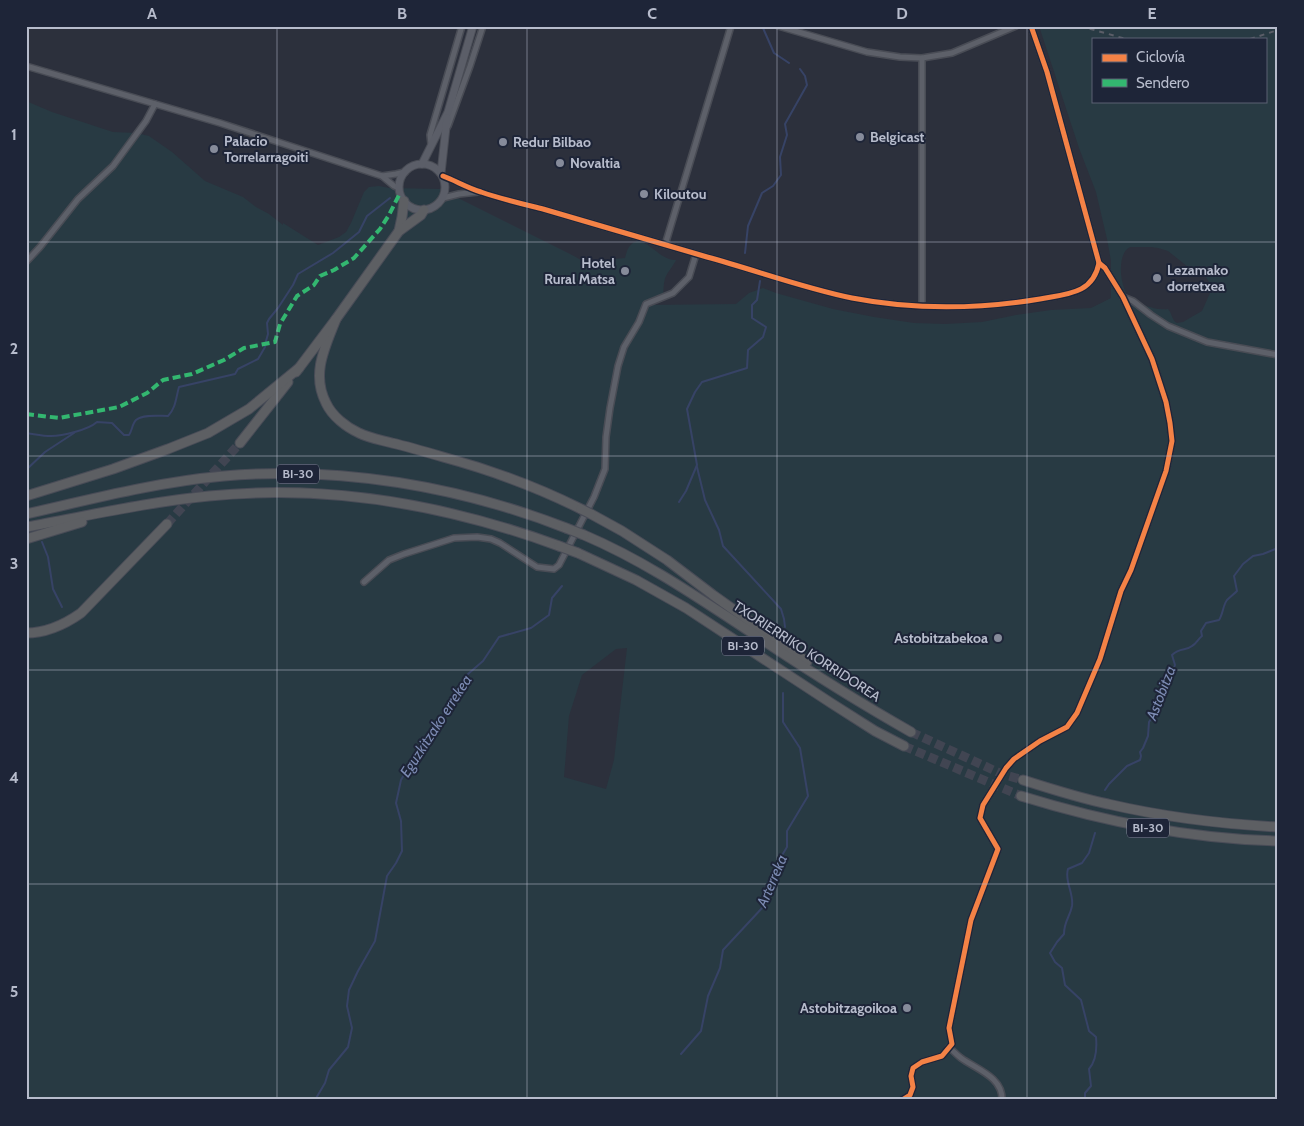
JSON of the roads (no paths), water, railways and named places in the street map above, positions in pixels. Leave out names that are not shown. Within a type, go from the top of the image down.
[{"type":"highway","points":[[399,231],[404,201]]},
{"type":"highway","points":[[240,443],[336,320],[399,231],[421,215],[424,210]]},
{"type":"highway","points":[[336,320],[321,360],[319,369],[320,385],[330,410],[349,427],[369,437],[456,460],[499,474],[546,492],[591,514],[622,531],[667,560],[847,691],[858,702]]},
{"type":"highway","points":[[26,496],[113,469],[208,433],[249,409],[299,368]]},
{"type":"highway","name":"TXORIERRIKO KORRIDOREA","points":[[26,514],[165,484],[224,476],[297,474],[366,478],[443,490],[500,505],[566,528],[640,562],[858,702],[911,732]]},
{"type":"highway","name":"BI-30","points":[[26,527],[176,500],[218,495],[288,493],[342,496],[414,505],[464,516],[526,534],[578,553],[636,580],[686,608],[830,703],[904,746]]},
{"type":"highway","points":[[26,539],[125,508]]},
{"type":"highway","points":[[28,633],[55,628],[65,624],[81,613],[167,524]]},
{"type":"highway","name":"BI-30","points":[[1023,780],[1094,801],[1143,811],[1220,822],[1278,827]]},
{"type":"highway","name":"BI-30","points":[[1021,796],[1086,814],[1161,830],[1190,835],[1278,841]]},
{"type":"street","points":[[431,144],[430,135],[462,26]]},
{"type":"street","points":[[473,26],[448,112],[442,174],[445,187],[442,198],[434,207],[424,210],[410,207],[400,193],[399,188],[402,176],[410,167],[422,164],[429,165],[442,174],[481,192],[825,292],[898,304],[943,307],[1026,301],[1066,294],[1082,290],[1091,283],[1098,271],[1099,263],[1047,72],[1031,26]]},
{"type":"street","points":[[444,138],[483,26]]},
{"type":"street","points":[[665,245],[731,26]]},
{"type":"street","points":[[778,26],[867,52],[922,58],[952,53],[1016,26]]},
{"type":"street","points":[[922,58],[922,306]]},
{"type":"street","points":[[26,66],[220,123],[359,168],[382,176],[399,188]]},
{"type":"street","points":[[26,262],[78,200],[113,166],[146,122],[155,104]]},
{"type":"street","points":[[422,164],[448,112]]},
{"type":"street","points":[[382,176],[405,172]]},
{"type":"street","points":[[442,198],[481,192]]},
{"type":"street","points":[[364,582],[389,560],[454,538],[477,538],[500,543],[537,567],[554,569],[559,565],[594,497],[605,469],[606,437],[610,408],[618,366],[624,348],[639,322],[646,304],[673,293],[689,277],[696,254]]},
{"type":"street","points":[[902,1100],[910,1095],[913,1068],[922,1062],[942,1056],[952,1044],[949,1028],[971,920],[998,849],[980,818],[983,805],[1006,768],[1014,759],[1040,741],[1067,727],[1077,713],[1100,659],[1121,591],[1131,570],[1166,471],[1172,441],[1166,402],[1152,359],[1123,298],[1105,268],[1099,263]]},
{"type":"street","points":[[1123,298],[1134,301],[1168,326],[1207,342],[1278,355]]},
{"type":"street","points":[[949,1047],[960,1058],[994,1079],[1002,1100]]},
{"type":"waterway","name":"Eguzkitzako errekea","points":[[763,28],[774,53],[789,63]]},
{"type":"waterway","name":"Eguzkitzako errekea","points":[[745,253],[748,226],[762,193],[773,186],[781,175],[780,157],[787,135],[785,124],[807,85],[805,76],[800,69]]},
{"type":"waterway","points":[[26,433],[48,436],[62,435],[81,430],[97,422],[112,423],[124,435],[129,435],[136,420],[139,418],[168,416],[174,406],[179,387],[235,374],[238,369],[258,359],[265,347],[268,334],[267,323],[293,285],[298,274],[333,253],[359,232],[367,216],[390,198]]},
{"type":"waterway","name":"Eguzkitzako errekea","points":[[679,502],[697,465],[687,409],[702,382],[747,368],[748,350],[763,337],[766,327],[752,318],[752,305],[757,300],[760,281]]},
{"type":"waterway","points":[[26,470],[45,452],[74,433]]},
{"type":"waterway","name":"Arterreka","points":[[697,467],[705,500],[719,530],[723,546],[781,609],[785,627]]},
{"type":"waterway","points":[[42,542],[48,557],[53,589],[62,607]]},
{"type":"waterway","name":"Astobitza","points":[[1105,790],[1127,766],[1140,760],[1140,752],[1148,736],[1149,722],[1157,710],[1175,665],[1172,655],[1195,644],[1202,636],[1201,631],[1206,623],[1219,620],[1227,600],[1237,591],[1234,576],[1243,564],[1253,556],[1278,548]]},
{"type":"waterway","name":"Eguzkitzako errekea","points":[[315,1100],[325,1083],[329,1070],[348,1047],[352,1028],[347,1006],[349,990],[375,941],[387,876],[402,851],[401,821],[396,803],[401,780],[416,754],[440,724],[468,674],[483,661],[499,637],[531,628],[549,615],[552,598],[562,586]]},
{"type":"waterway","name":"Arterreka","points":[[681,1054],[701,1031],[708,996],[720,968],[723,950],[763,907],[763,894],[775,867],[787,847],[787,831],[808,796],[800,748],[783,722],[783,693]]},
{"type":"waterway","name":"Astobitza","points":[[1085,1100],[1085,1093],[1091,1086],[1089,1069],[1095,1058],[1096,1037],[1089,1031],[1081,1000],[1065,985],[1062,968],[1055,962],[1050,953],[1064,934],[1072,906],[1072,896],[1067,878],[1068,869],[1082,863],[1089,853],[1095,833]]},
{"type":"tunnel","points":[[167,524],[240,443]]},
{"type":"tunnel","points":[[911,732],[1002,774],[1023,780]]},
{"type":"tunnel","points":[[904,746],[1021,796]]},
{"type":"railway","points":[[1080,26],[1122,38]]},
{"type":"railway","points":[[1253,38],[1278,30]]},
{"type":"place","name":"Belgicast","points":[[860,137]]},
{"type":"place","name":"Redur Bilbao","points":[[503,142]]},
{"type":"place","name":"Palacio Torrelarragoiti","points":[[214,149]]},
{"type":"place","name":"Novaltia","points":[[560,163]]},
{"type":"place","name":"Kiloutou","points":[[644,194]]},
{"type":"place","name":"Hotel Rural Matsa","points":[[625,271]]},
{"type":"place","name":"Lezamako dorretxea","points":[[1157,278]]},
{"type":"place","name":"Astobitzabekoa","points":[[998,638]]},
{"type":"place","name":"Astobitzagoikoa","points":[[907,1008]]}]
